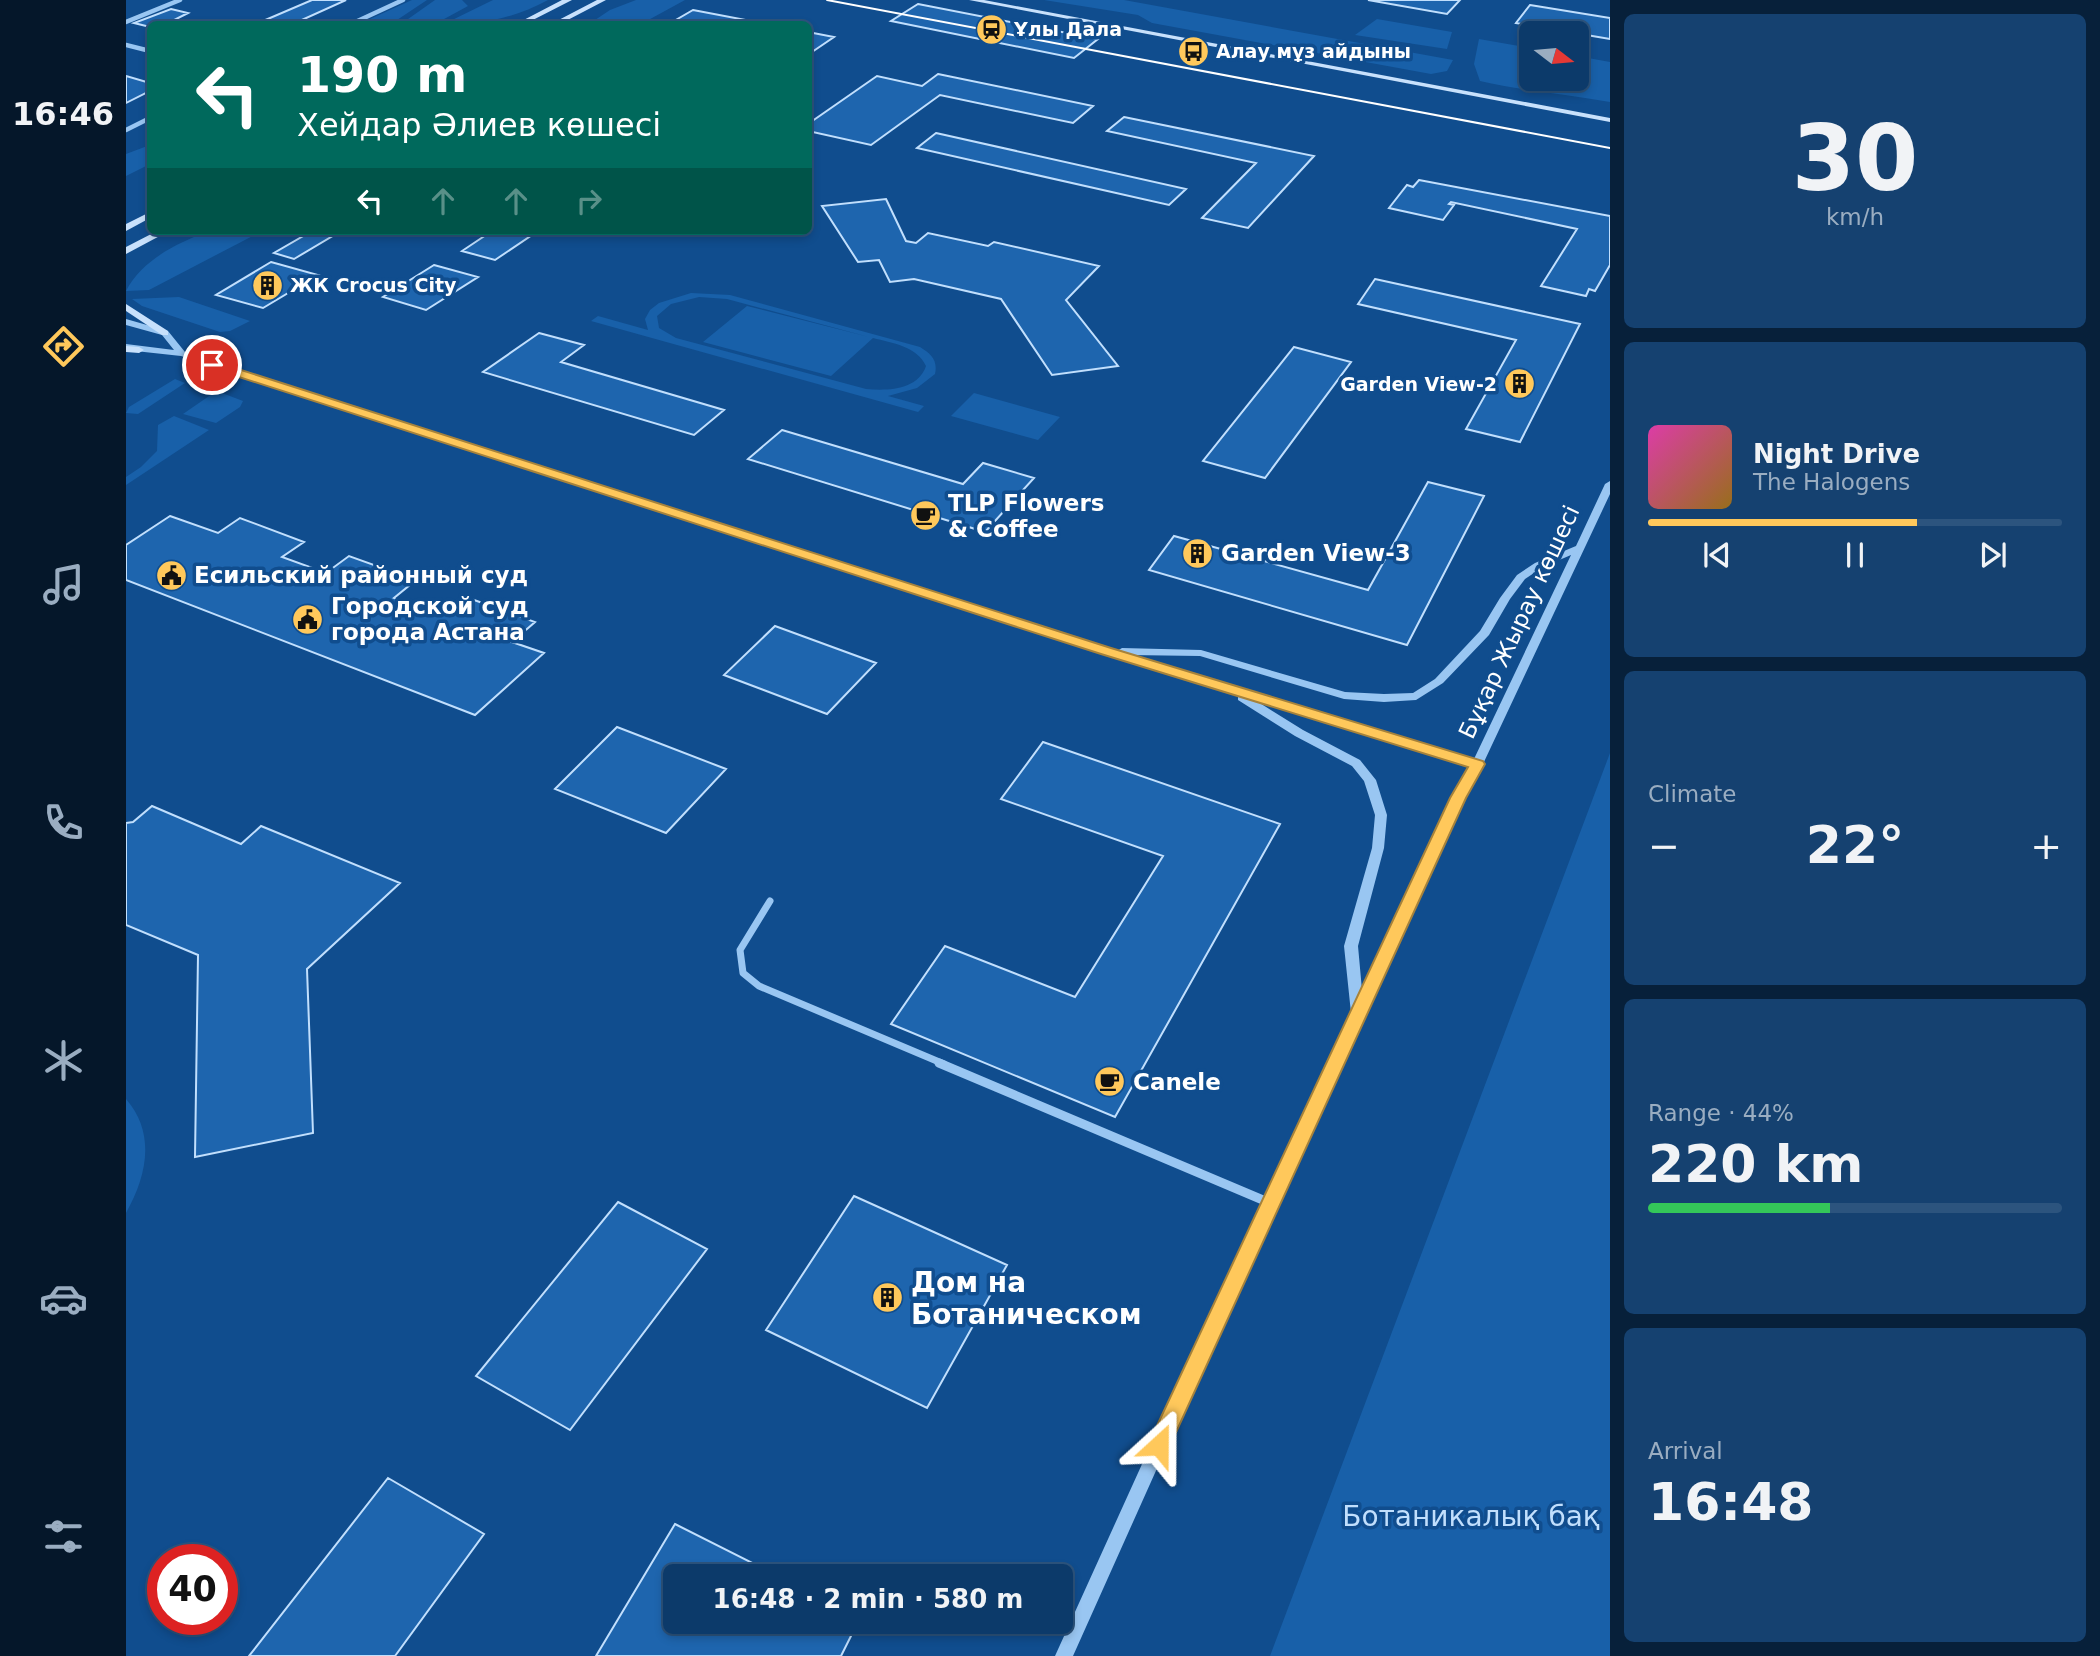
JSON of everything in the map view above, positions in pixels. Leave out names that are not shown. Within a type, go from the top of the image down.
[{"type":"main road","points":[[526,21],[568,0]]},
{"type":"main road","points":[[561,21],[602,0]]},
{"type":"main road","points":[[973,0],[1610,118]]},
{"type":"main road","points":[[126,228],[147,217]]},
{"type":"main road","points":[[126,251],[156,235]]},
{"type":"main road","points":[[126,261],[158,235]]},
{"type":"main road","points":[[126,307],[165,333]]},
{"type":"main road","points":[[126,348],[139,351]]},
{"type":"street","points":[[126,22],[180,0]]},
{"type":"street","points":[[358,21],[403,0]]},
{"type":"street","points":[[126,46],[147,50]]},
{"type":"street","points":[[126,130],[147,120]]},
{"type":"street","points":[[126,323],[165,333],[182,354]]},
{"type":"street","points":[[139,351],[182,354],[1106,651],[1477,764]]},
{"type":"street","name":"Бұқар Жырау көшесі","points":[[1064,1656],[1458,798],[1477,764],[1610,484]]},
{"type":"street","points":[[1106,651],[1201,653],[1344,695],[1384,698],[1416,696],[1439,681],[1471,649],[1485,633],[1505,597],[1521,577],[1539,565],[1581,547]]},
{"type":"street","points":[[1227,688],[1299,733],[1356,763],[1370,780],[1381,815],[1378,848],[1351,946],[1358,1016]]},
{"type":"street","points":[[770,901],[740,950],[743,973],[759,986],[1270,1203]]},
{"type":"green space","points":[[412,0],[427,0],[396,21],[366,21]]},
{"type":"green space","points":[[435,0],[462,0],[468,6],[440,21],[405,21]]},
{"type":"green space","points":[[493,0],[548,0],[498,19],[450,21]]},
{"type":"green space","points":[[636,0],[685,0],[646,21],[594,21],[610,10]]},
{"type":"green space","points":[[1044,0],[1124,0],[1453,60],[1447,71],[1431,74],[1152,23],[1138,15]]},
{"type":"green space","points":[[1377,19],[1452,32],[1447,49],[1355,35]]},
{"type":"green space","points":[[1479,39],[1519,46],[1519,88],[1480,81],[1474,64]]},
{"type":"green space","points":[[1589,58],[1610,62],[1610,102],[1538,91],[1589,91]]},
{"type":"green space","points":[[147,146],[147,166],[126,176],[126,154]]},
{"type":"green space","points":[[199,235],[254,235],[149,290],[126,291],[141,270],[185,241]]},
{"type":"green space","points":[[691,293],[730,295],[920,347],[933,358],[935,374],[917,388],[888,396],[924,406],[918,412],[591,321],[598,316],[648,330],[645,319],[650,310],[659,303]],"holes":[[[699,297],[727,299],[869,337],[747,306],[703,342],[831,376],[873,338],[910,350],[917,354],[926,366],[922,374],[909,384],[893,389],[866,389],[676,338],[659,328],[657,316],[671,304]]]},
{"type":"green space","points":[[179,297],[250,321],[230,331],[220,332],[142,306],[132,299]]},
{"type":"green space","points":[[175,379],[185,383],[138,414],[126,413],[129,407]]},
{"type":"green space","points":[[222,393],[243,401],[240,407],[216,423],[183,414],[212,394]]},
{"type":"green space","points":[[974,393],[1060,417],[1038,440],[951,416]]},
{"type":"green space","points":[[174,416],[209,430],[126,485],[126,477],[157,451],[158,425]]},
{"type":"green space","name":"Ботаникалық бақ","points":[[1610,753],[1610,1656],[1270,1656]]},
{"type":"green space","points":[[126,1099],[142,1126],[145,1155],[139,1184],[126,1213]]},
{"type":"building","points":[[312,0],[346,0],[300,21],[263,21]]},
{"type":"building","points":[[1368,0],[1460,0],[1447,14]]},
{"type":"building","points":[[918,4],[1098,39],[1074,58],[891,21]]},
{"type":"building","points":[[1530,5],[1610,18],[1610,39],[1589,35],[1589,21],[1516,23]]},
{"type":"building","points":[[171,9],[188,13],[174,20],[179,21],[147,21],[147,26],[134,23]]},
{"type":"building","points":[[693,10],[751,21],[674,21]]},
{"type":"building","points":[[812,33],[834,37],[812,52]]},
{"type":"building","points":[[938,74],[1093,106],[1073,123],[940,95],[871,145],[812,132],[812,121],[877,76],[922,86]]},
{"type":"building","points":[[126,76],[147,82],[147,92],[126,103]]},
{"type":"building","points":[[1124,117],[1314,156],[1248,228],[1202,218],[1256,163],[1107,131]]},
{"type":"building","points":[[936,133],[1186,189],[1169,205],[917,148]]},
{"type":"building","points":[[1419,180],[1610,216],[1610,265],[1595,291],[1589,289],[1586,296],[1541,286],[1577,229],[1451,202],[1449,204],[1454,205],[1443,220],[1389,208],[1407,185],[1413,187]]},
{"type":"building","points":[[886,199],[906,241],[916,243],[928,233],[988,246],[994,242],[1099,266],[1066,300],[1118,366],[1052,375],[1001,299],[914,279],[890,282],[879,260],[858,262],[822,206]]},
{"type":"building","name":"ЖК Crocus City","points":[[305,235],[334,235],[294,259],[274,253]]},
{"type":"building","name":"ЖК Crocus City","points":[[486,235],[532,235],[495,260],[462,251]]},
{"type":"building","name":"ЖК Crocus City","points":[[271,262],[318,275],[263,308],[216,295]]},
{"type":"building","name":"ЖК Crocus City","points":[[434,265],[478,277],[426,310],[383,297]]},
{"type":"building","name":"Garden View-2","points":[[1375,279],[1580,324],[1520,442],[1466,429],[1516,340],[1358,304]]},
{"type":"building","points":[[539,333],[584,345],[561,362],[724,410],[694,435],[483,372]]},
{"type":"building","points":[[1294,347],[1351,362],[1265,478],[1203,461]]},
{"type":"building","points":[[782,430],[963,484],[983,463],[1034,478],[985,532],[748,459]]},
{"type":"building","name":"Garden View-3","points":[[1428,482],[1484,496],[1407,645],[1149,570],[1174,536],[1368,590]]},
{"type":"building","points":[[170,516],[218,533],[240,518],[304,542],[282,557],[326,573],[349,556],[416,580],[394,598],[439,615],[463,596],[535,622],[512,642],[544,653],[475,715],[126,580],[126,545]]},
{"type":"building","points":[[775,626],[876,663],[827,714],[724,675]]},
{"type":"building","points":[[617,727],[726,769],[666,833],[555,789]]},
{"type":"building","points":[[1043,742],[1280,824],[1115,1117],[891,1024],[945,946],[1075,997],[1163,856],[1001,799]]},
{"type":"building","points":[[152,806],[241,844],[261,826],[400,883],[307,969],[313,1133],[195,1157],[198,955],[126,925],[126,823],[133,822]]},
{"type":"building","name":"Дом на Ботаническом","points":[[854,1196],[1007,1265],[927,1408],[766,1330]]},
{"type":"building","points":[[618,1202],[707,1249],[570,1430],[476,1376]]},
{"type":"building","points":[[388,1478],[484,1534],[395,1656],[249,1656]]},
{"type":"building","points":[[675,1524],[754,1564],[663,1564],[663,1634],[852,1634],[841,1656],[596,1656]]},
{"type":"tram line","points":[[827,0],[1610,148]]},
{"type":"place","name":"Ұлы Дала","points":[[991,29]]},
{"type":"place","name":"Алау мұз айдыны","points":[[1193,51]]},
{"type":"place","name":"ЖК Crocus City","points":[[267,285]]},
{"type":"place","name":"Garden View-2","points":[[1520,384]]},
{"type":"place","name":"TLP Flowers & Coffee","points":[[925,516]]},
{"type":"place","name":"Garden View-3","points":[[1198,553]]},
{"type":"place","name":"Есильский районный суд","points":[[171,575]]},
{"type":"place","name":"Городской суд города Астана","points":[[308,619]]},
{"type":"place","name":"Canele","points":[[1110,1082]]},
{"type":"place","name":"Дом на Ботаническом","points":[[888,1298]]},
{"type":"route","points":[[212,365],[766,540],[1106,651],[1477,764],[1458,798],[1159,1445]]}]
